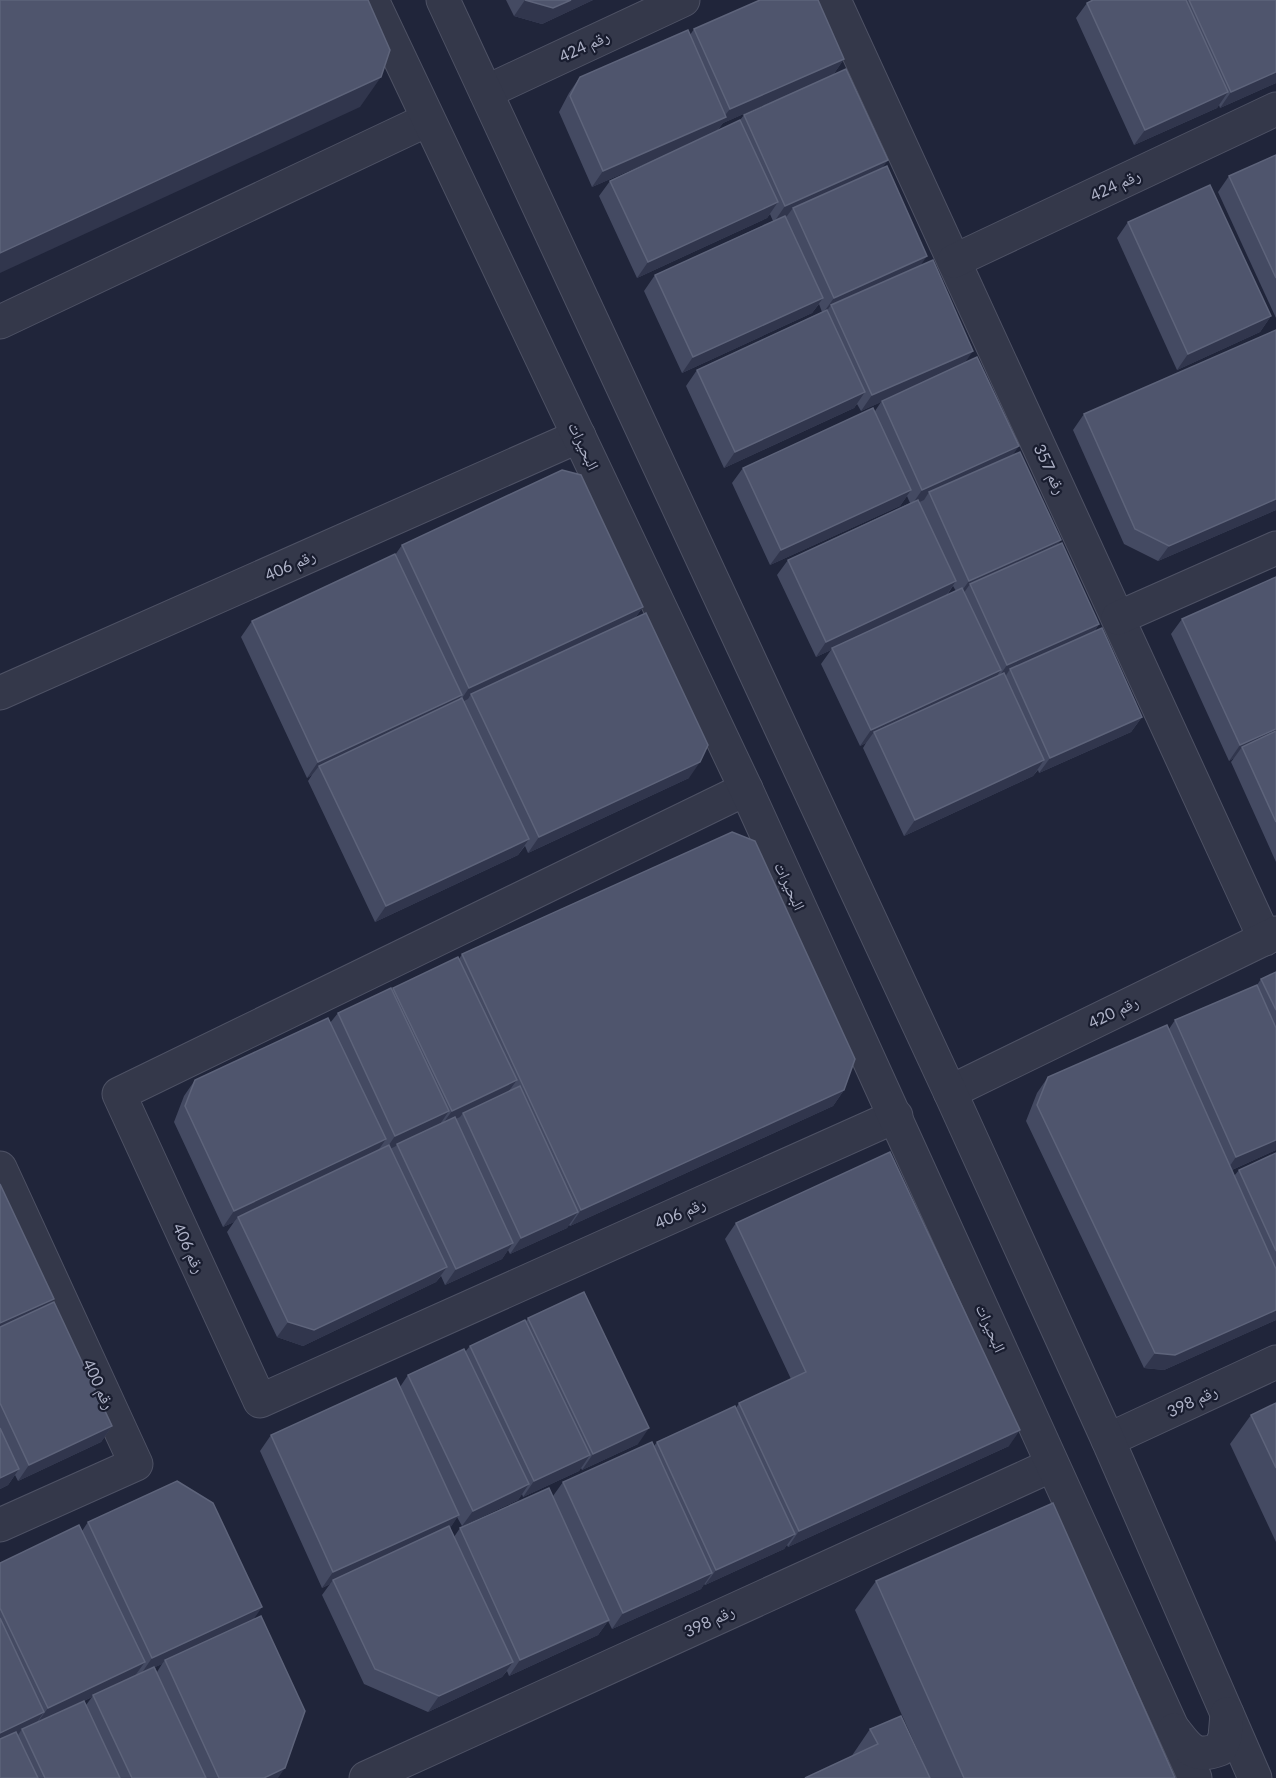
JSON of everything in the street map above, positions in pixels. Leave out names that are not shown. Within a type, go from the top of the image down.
[{"type":"street","name":"البحيرات","points":[[372,0],[746,789],[1194,1778]]},
{"type":"street","points":[[443,0],[950,1092],[1108,1440],[1255,1778]]},
{"type":"street","name":"رقم 424","points":[[486,92],[683,0]]},
{"type":"street","name":"رقم 357","points":[[834,0],[1118,618],[1270,936]]},
{"type":"street","name":"رقم 424","points":[[954,261],[1276,109]]},
{"type":"street","points":[[0,322],[427,120]]},
{"type":"street","name":"رقم 406","points":[[0,693],[579,436]]},
{"type":"street","points":[[1118,618],[1276,548]]},
{"type":"street","name":"رقم 406","points":[[746,789],[119,1094],[260,1401],[896,1116]]},
{"type":"street","name":"رقم 420","points":[[950,1092],[1270,936]]},
{"type":"street","name":"رقم 400","points":[[0,1168],[136,1464],[0,1525]]},
{"type":"street","name":"رقم 398","points":[[1108,1440],[1276,1362]]},
{"type":"street","name":"رقم 398","points":[[366,1778],[1052,1465]]},
{"type":"street","points":[[1173,1728],[1186,1746],[1206,1754],[1220,1749],[1225,1737],[1227,1714]]},
{"type":"building","points":[[0,0],[368,0],[390,50],[381,77],[0,253]]},
{"type":"building","points":[[525,0],[571,0],[553,8]]},
{"type":"building","points":[[760,0],[818,0],[844,59],[730,109],[694,29]]},
{"type":"building","points":[[1093,0],[1186,0],[1228,92],[1145,130],[1087,3]]},
{"type":"building","points":[[1189,0],[1276,0],[1276,72],[1231,92]]},
{"type":"building","points":[[688,30],[726,117],[603,171],[570,96],[580,77]]},
{"type":"building","points":[[846,69],[888,160],[785,206],[744,115]]},
{"type":"building","points":[[740,120],[778,202],[648,262],[610,181]]},
{"type":"building","points":[[1276,155],[1276,278],[1229,176]]},
{"type":"building","points":[[887,166],[927,256],[834,298],[793,208]]},
{"type":"building","points":[[1210,185],[1271,316],[1188,354],[1128,222]]},
{"type":"building","points":[[785,216],[823,298],[693,357],[655,275]]},
{"type":"building","points":[[933,260],[973,351],[872,395],[831,305]]},
{"type":"building","points":[[827,310],[865,392],[735,452],[697,370]]},
{"type":"building","points":[[1276,330],[1276,499],[1169,546],[1135,529],[1084,414]]},
{"type":"building","points":[[977,357],[1019,446],[922,490],[882,401]]},
{"type":"building","points":[[873,408],[911,490],[781,550],[743,468]]},
{"type":"building","points":[[1020,452],[1061,540],[969,581],[929,492]]},
{"type":"building","points":[[562,470],[581,475],[643,607],[469,688],[402,545]]},
{"type":"building","points":[[918,500],[956,581],[826,642],[788,560]]},
{"type":"building","points":[[1062,543],[1099,624],[1007,665],[970,584]]},
{"type":"building","points":[[395,554],[462,695],[318,762],[252,621]]},
{"type":"building","points":[[1276,577],[1276,729],[1240,745],[1182,619]]},
{"type":"building","points":[[962,588],[1001,670],[871,730],[832,648]]},
{"type":"building","points":[[646,613],[708,745],[700,762],[539,837],[471,694]]},
{"type":"building","points":[[1102,628],[1142,717],[1050,758],[1010,669]]},
{"type":"building","points":[[1004,673],[1044,760],[915,820],[874,732]]},
{"type":"building","points":[[462,698],[529,839],[386,906],[319,766]]},
{"type":"building","points":[[1276,731],[1276,822],[1242,747]]},
{"type":"building","points":[[732,832],[755,841],[855,1059],[844,1090],[581,1210],[462,954]]},
{"type":"building","points":[[458,957],[517,1080],[452,1111],[393,988]]},
{"type":"building","points":[[1276,972],[1276,1010],[1261,979]]},
{"type":"building","points":[[1257,985],[1276,1028],[1276,1140],[1236,1157],[1175,1020]]},
{"type":"building","points":[[391,988],[449,1111],[395,1136],[338,1013]]},
{"type":"building","points":[[328,1018],[386,1139],[234,1211],[185,1106],[195,1080]]},
{"type":"building","points":[[1167,1025],[1276,1269],[1276,1310],[1175,1355],[1155,1353],[1037,1105],[1048,1077]]},
{"type":"building","points":[[520,1086],[578,1212],[521,1238],[463,1113]]},
{"type":"building","points":[[455,1117],[513,1243],[456,1269],[397,1144]]},
{"type":"building","points":[[389,1145],[447,1267],[314,1330],[288,1322],[238,1217]]},
{"type":"building","points":[[890,1152],[1020,1430],[799,1531],[739,1403],[806,1372],[736,1223]]},
{"type":"building","points":[[1276,1153],[1276,1251],[1239,1170]]},
{"type":"building","points":[[0,1184],[54,1299],[0,1323]]},
{"type":"building","points":[[584,1292],[649,1428],[593,1454],[528,1318]]},
{"type":"building","points":[[54,1302],[112,1426],[29,1465],[0,1403],[0,1327]]},
{"type":"building","points":[[525,1320],[590,1455],[534,1481],[470,1346]]},
{"type":"building","points":[[464,1349],[529,1484],[473,1511],[408,1375]]},
{"type":"building","points":[[396,1378],[459,1515],[333,1572],[271,1435]]},
{"type":"building","points":[[1276,1403],[1276,1468],[1251,1415]]},
{"type":"building","points":[[735,1406],[795,1534],[716,1570],[657,1442]]},
{"type":"building","points":[[0,1428],[19,1469],[0,1478]]},
{"type":"building","points":[[652,1442],[712,1573],[623,1613],[563,1482]]},
{"type":"building","points":[[177,1481],[213,1503],[262,1607],[152,1658],[88,1522]]},
{"type":"building","points":[[549,1488],[609,1620],[520,1660],[460,1528]]},
{"type":"building","points":[[1053,1503],[1175,1778],[964,1778],[876,1581]]},
{"type":"building","points":[[79,1525],[145,1662],[48,1708],[0,1608],[0,1563]]},
{"type":"building","points":[[449,1526],[513,1662],[439,1696],[375,1669],[333,1580]]},
{"type":"building","points":[[261,1616],[305,1711],[285,1768],[264,1778],[219,1778],[165,1660]]},
{"type":"building","points":[[0,1618],[44,1712],[0,1733]]},
{"type":"building","points":[[154,1667],[206,1778],[132,1778],[93,1695]]},
{"type":"building","points":[[84,1701],[120,1778],[45,1778],[22,1729]]},
{"type":"building","points":[[901,1716],[930,1778],[805,1778],[878,1744],[870,1729]]},
{"type":"building","points":[[16,1732],[38,1778],[0,1778],[0,1739]]}]
